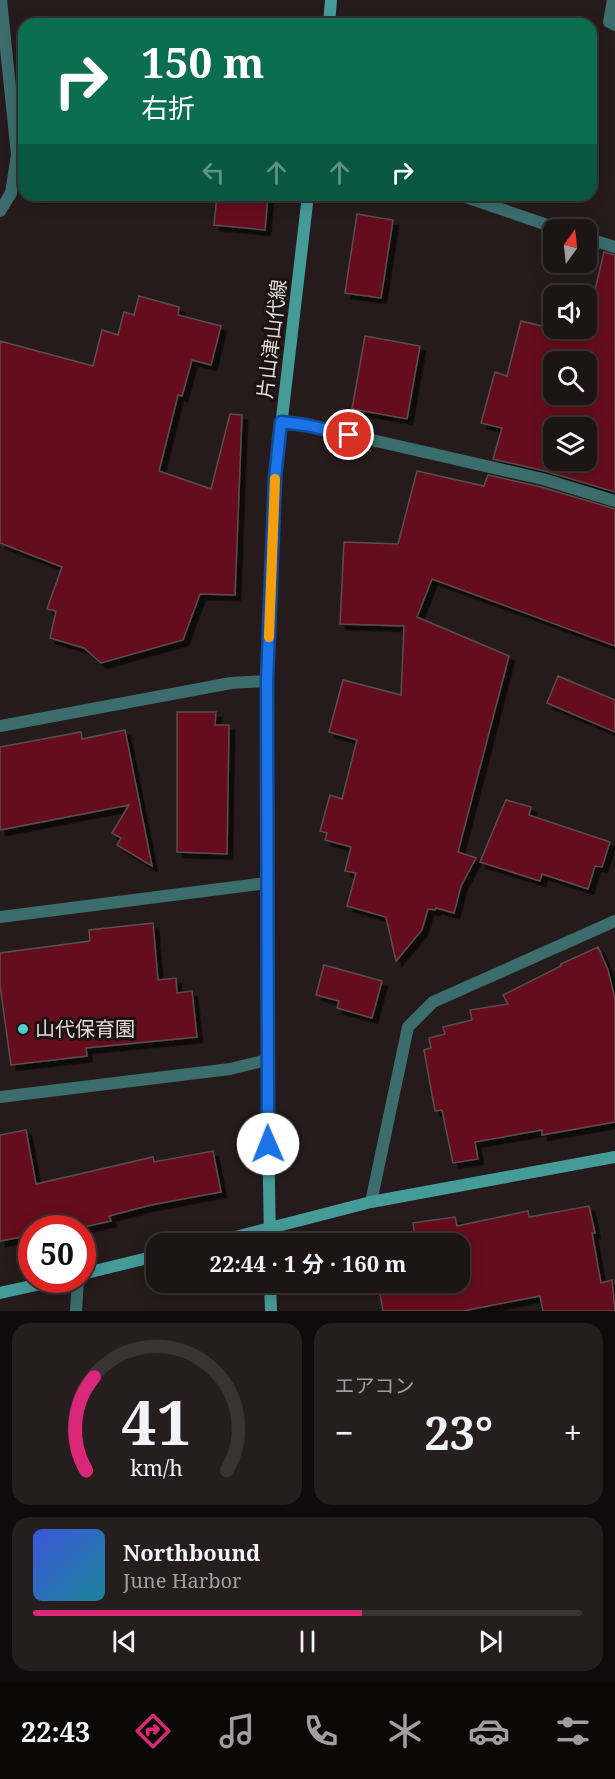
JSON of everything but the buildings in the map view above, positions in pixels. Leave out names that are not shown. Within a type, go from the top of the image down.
[{"type":"main road","points":[[330,18],[332,0]]},
{"type":"main road","name":"片山津山代線","points":[[270,1233],[267,1060],[267,681],[275,478],[308,201]]},
{"type":"main road","points":[[253,1233],[371,1202],[615,1158]]},
{"type":"main road","points":[[96,1271],[146,1258]]},
{"type":"main road","points":[[0,1293],[18,1289]]},
{"type":"main road","points":[[270,1293],[271,1311]]},
{"type":"street","points":[[0,211],[11,193],[17,155],[1,0]]},
{"type":"street","points":[[613,0],[609,22],[615,25]]},
{"type":"street","points":[[477,201],[543,223]]},
{"type":"street","points":[[597,241],[615,247]]},
{"type":"street","points":[[281,422],[306,425],[531,477],[615,501]]},
{"type":"street","points":[[0,726],[231,683],[267,681]]},
{"type":"street","points":[[0,917],[267,883]]},
{"type":"street","points":[[371,1202],[408,1027],[419,1014],[433,1002],[615,921]]},
{"type":"street","points":[[0,1097],[230,1069],[267,1060]]},
{"type":"street","points":[[76,1311],[77,1293]]},
{"type":"slow traffic","points":[[269,637],[275,479]]},
{"type":"place","name":"山代保育園","points":[[23,1029]]},
{"type":"route","points":[[268,1144],[267,681],[275,478],[281,422],[349,435]]}]
